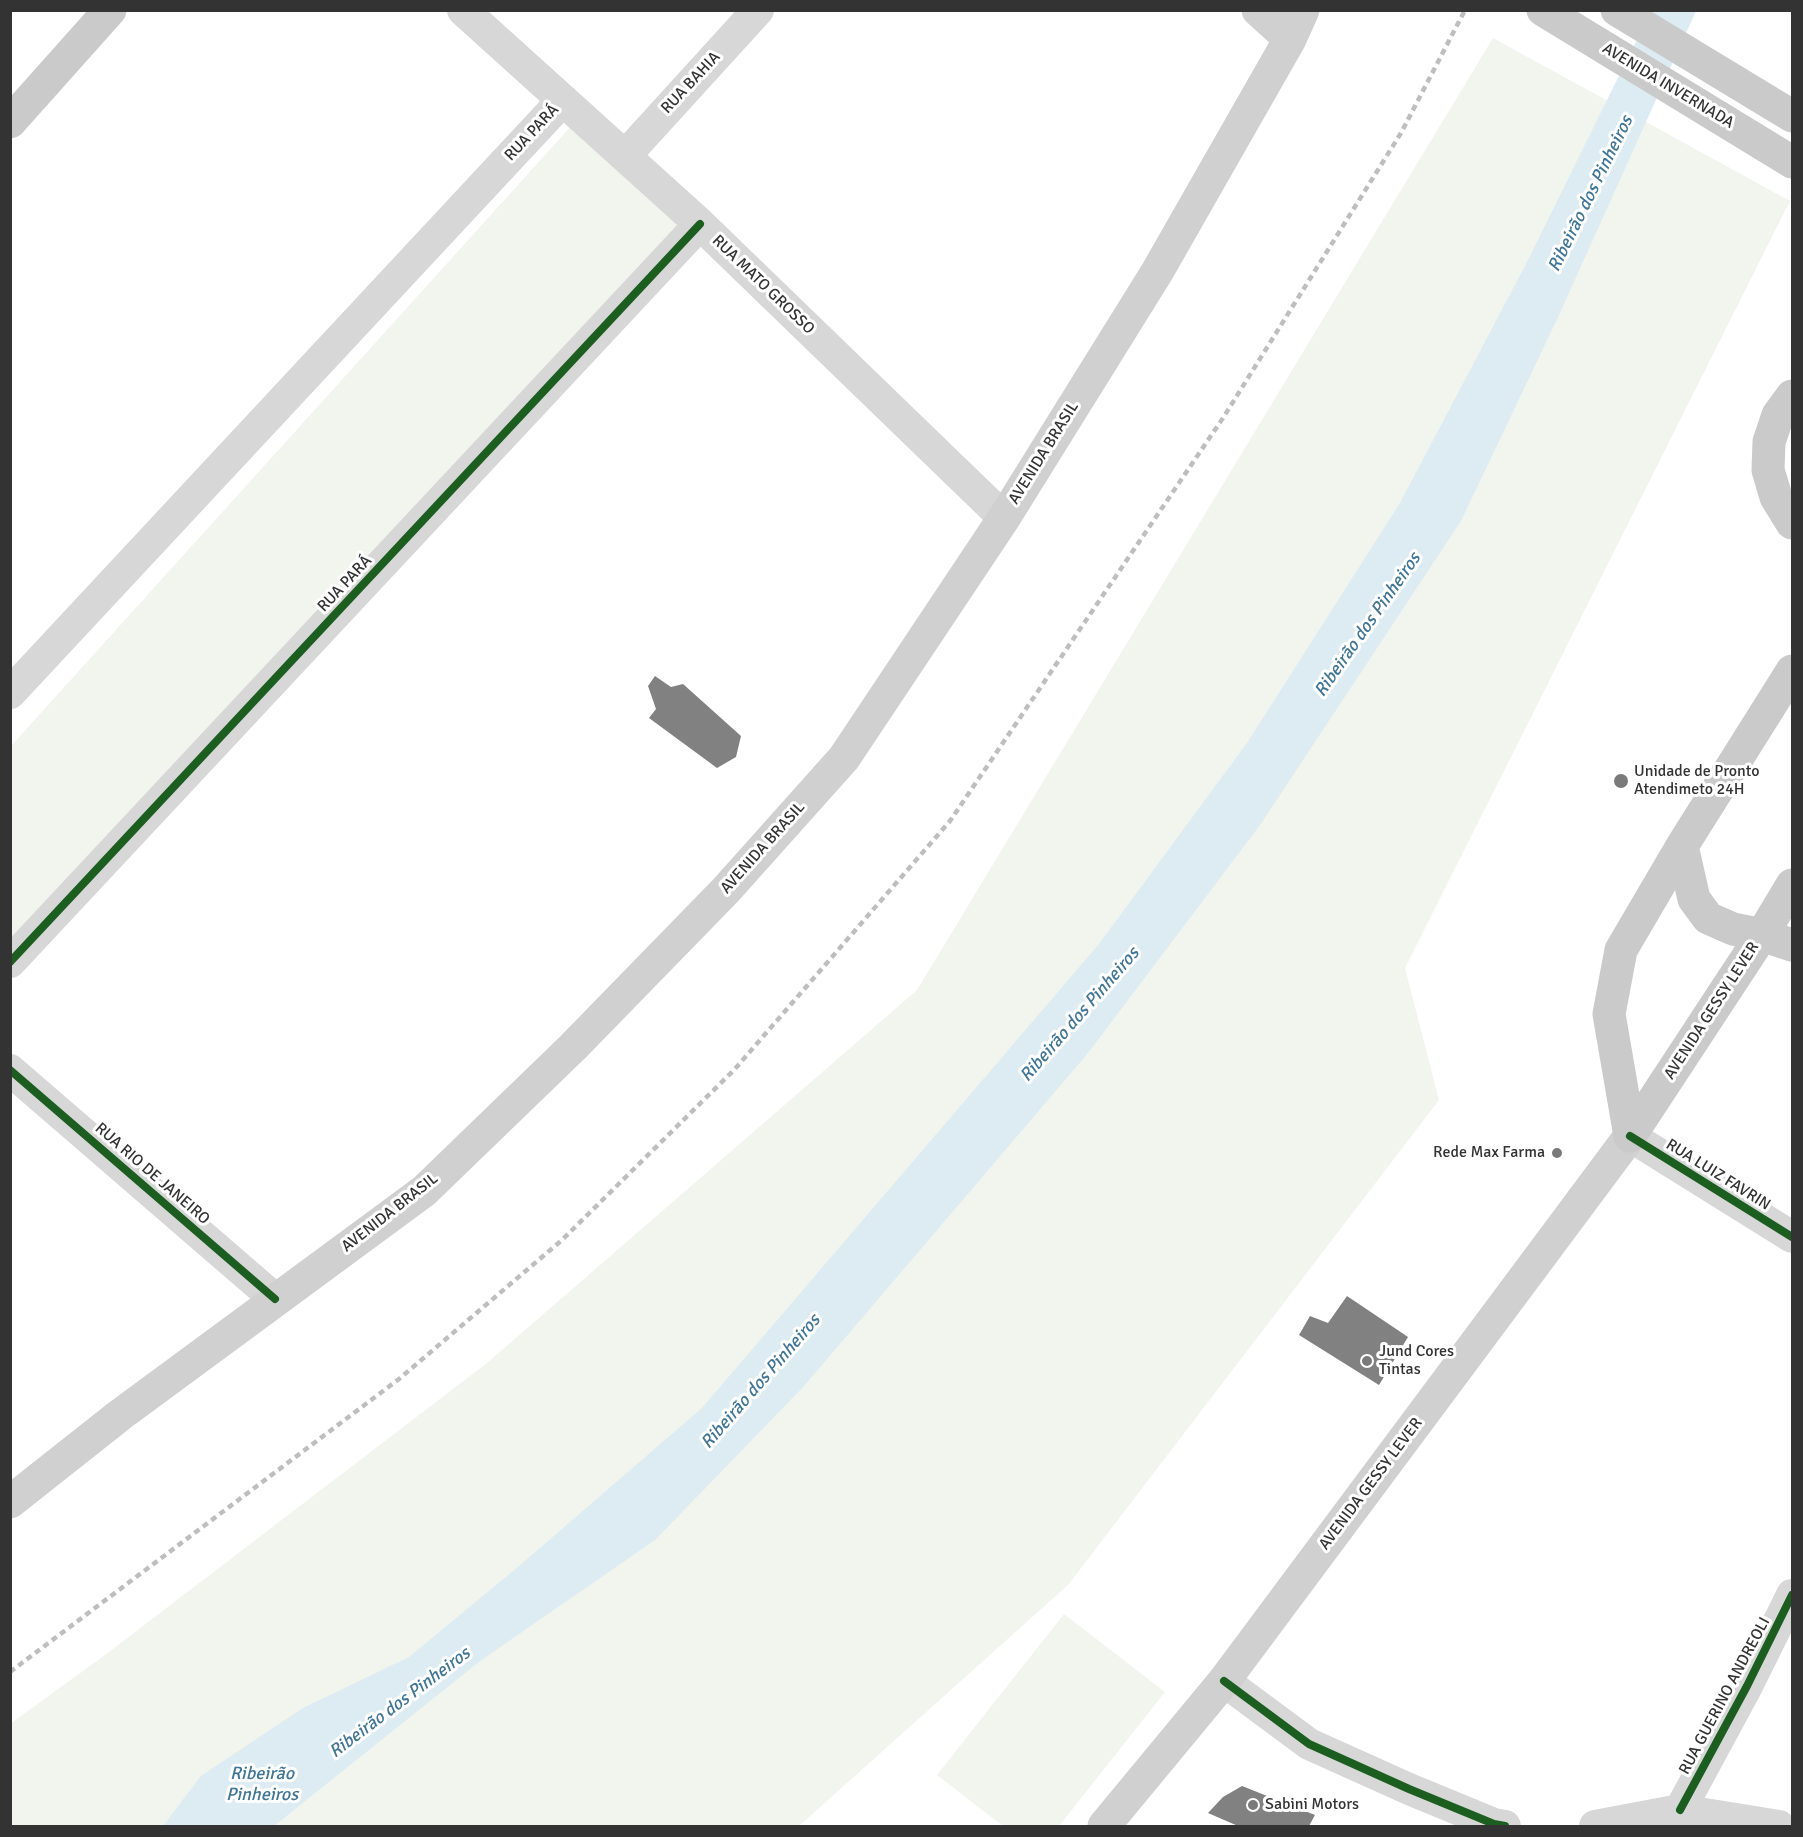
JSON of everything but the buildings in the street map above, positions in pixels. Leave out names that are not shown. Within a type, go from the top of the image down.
[{"type":"main road","points":[[10,122],[110,10]]},
{"type":"main road","points":[[1258,10],[1297,25]]},
{"type":"main road","name":"AVENIDA INVERNADA","points":[[1543,10],[1792,162]]},
{"type":"main road","points":[[1617,10],[1792,116]]},
{"type":"main road","name":"AVENIDA BRASIL","points":[[10,1502],[120,1415],[424,1191],[573,1047],[726,890],[844,758],[1004,518],[1157,272],[1297,25]]},
{"type":"main road","points":[[1792,396],[1778,414],[1769,442],[1768,470],[1776,497],[1792,523]]},
{"type":"main road","points":[[1630,1136],[1609,1014],[1621,950],[1682,846],[1792,671]]},
{"type":"main road","points":[[1682,846],[1694,899],[1708,918],[1733,929],[1777,940]]},
{"type":"main road","name":"AVENIDA GESSY LEVER","points":[[1104,1827],[1224,1681],[1777,940],[1792,885]]},
{"type":"street","name":"RUA MATO GROSSO","points":[[463,10],[700,224],[1004,518]]},
{"type":"street","name":"RUA BAHIA","points":[[625,156],[758,10]]},
{"type":"street","name":"RUA PARÁ","points":[[10,693],[563,100]]},
{"type":"street","name":"RUA PARÁ","points":[[10,962],[700,224]]},
{"type":"street","name":"RUA RIO DE JANEIRO","points":[[10,1070],[275,1299]]},
{"type":"street","name":"RUA LUIZ FAVRIN","points":[[1630,1136],[1792,1237]]},
{"type":"street","name":"RUA GUERINO ANDREOLI","points":[[1680,1810],[1747,1686],[1792,1595]]},
{"type":"street","points":[[1224,1681],[1309,1744],[1409,1789],[1505,1827]]},
{"type":"street","points":[[1595,1827],[1680,1810],[1779,1827]]},
{"type":"shaded area","points":[[1493,38],[1790,201],[1405,968],[1439,1100],[1068,1585],[799,1826],[11,1826],[10,1724],[105,1655],[487,1363],[917,990]]},
{"type":"shaded area","points":[[573,124],[692,229],[11,949],[11,746]]},
{"type":"shaded area","points":[[1064,1614],[1165,1692],[1059,1826],[1003,1826],[937,1775]]},
{"type":"water","name":"Ribeirão Pinheiros","points":[[1651,11],[1696,11],[1559,315],[1461,521],[1260,825],[1088,1053],[804,1386],[655,1540],[480,1661],[274,1826],[163,1826],[201,1776],[303,1708],[409,1657],[518,1567],[702,1408],[1099,944],[1247,743],[1400,503],[1526,264]]},
{"type":"railway","points":[[10,1672],[399,1379],[562,1240],[734,1070],[950,821],[1223,418],[1401,133],[1465,10]]},
{"type":"cycle path","points":[[10,962],[700,224]]},
{"type":"cycle path","points":[[10,1070],[275,1299]]},
{"type":"cycle path","points":[[1630,1136],[1792,1237]]},
{"type":"cycle path","points":[[1680,1810],[1747,1686],[1792,1595]]},
{"type":"cycle path","points":[[1224,1681],[1309,1744],[1409,1789],[1494,1824],[1505,1826]]},
{"type":"place","name":"Unidade de Pronto Atendimeto 24H","points":[[1621,781]]},
{"type":"place","name":"Rede Max Farma","points":[[1557,1153]]},
{"type":"place","name":"Jund Cores Tintas","points":[[1367,1361]]},
{"type":"place","name":"Sabini Motors","points":[[1253,1805]]},
{"type":"water label","name":"Ribeirão dos Pinheiros","points":[[1591,194]]},
{"type":"water label","name":"Ribeirão dos Pinheiros","points":[[1368,625]]},
{"type":"water label","name":"Ribeirão dos Pinheiros","points":[[1080,1015]]},
{"type":"water label","name":"Ribeirão dos Pinheiros","points":[[761,1382]]},
{"type":"water label","name":"Ribeirão dos Pinheiros","points":[[400,1703]]}]
